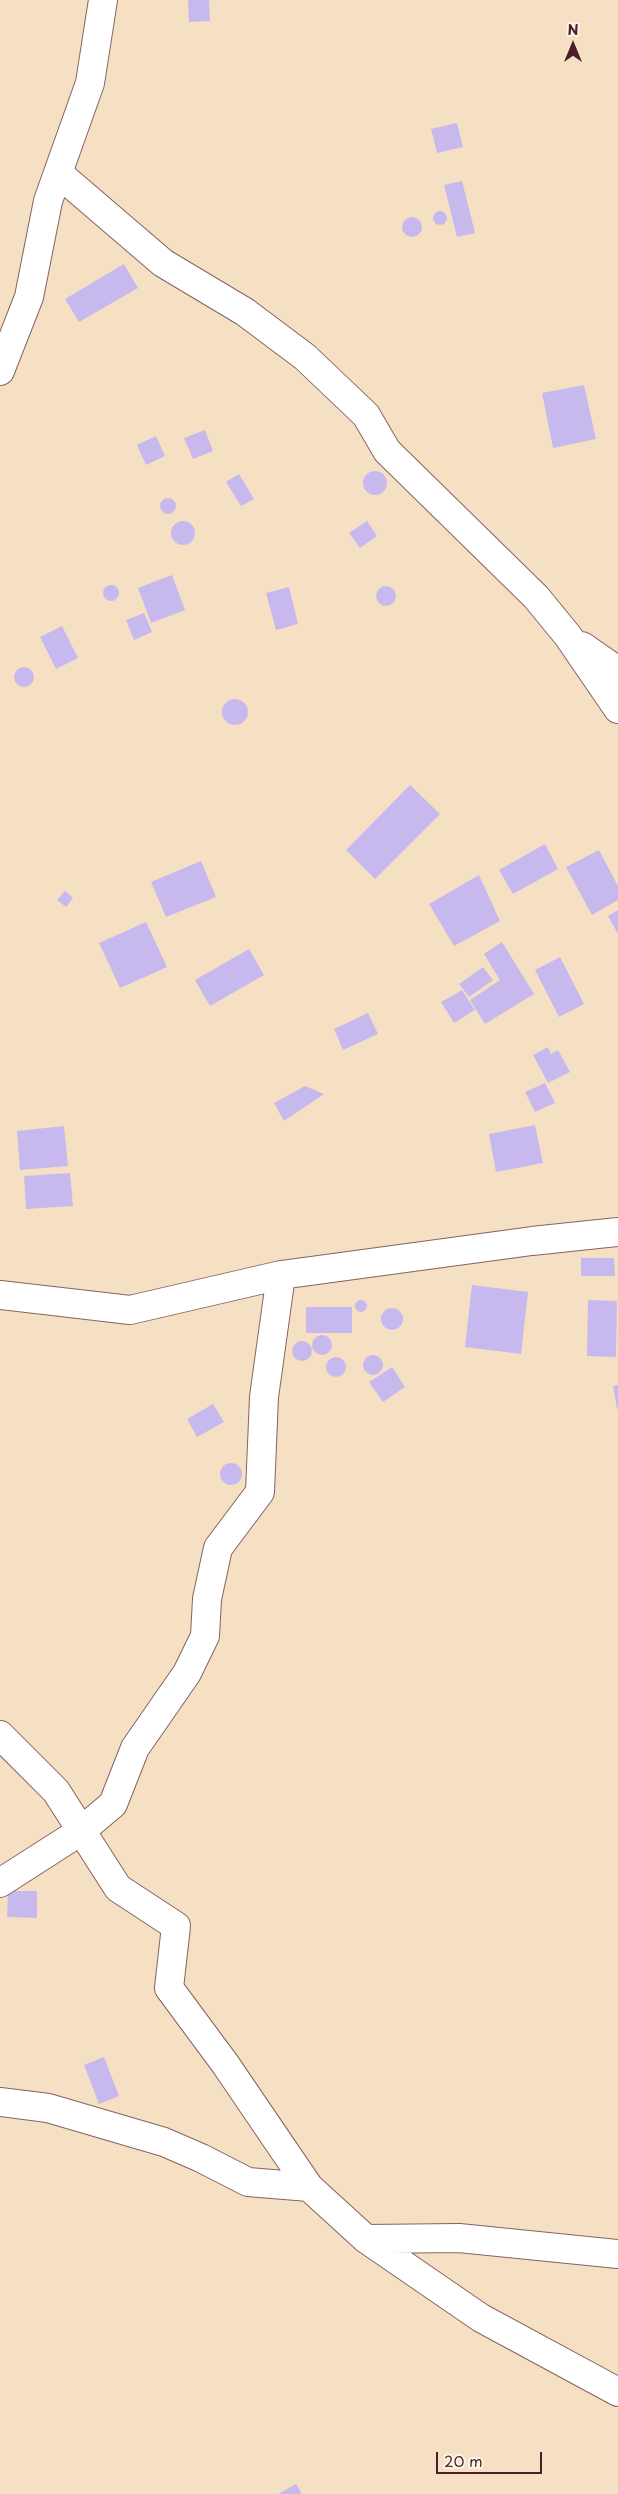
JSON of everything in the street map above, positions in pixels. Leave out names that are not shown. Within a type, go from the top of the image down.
[{"type":"street","points":[[0,371],[29,297],[48,201],[90,83],[103,0]]},
{"type":"street","points":[[58,173],[163,264],[245,312],[305,357],[366,415],[387,451],[536,597],[568,636],[618,709]]},
{"type":"street","points":[[568,636],[618,671]]},
{"type":"street","points":[[0,1295],[130,1310],[281,1274],[532,1241],[618,1232]]},
{"type":"street","points":[[0,1883],[81,1831],[113,1804],[135,1748],[187,1673],[205,1636],[207,1599],[218,1548],[260,1492],[264,1397],[281,1274]]},
{"type":"street","points":[[0,1735],[56,1791],[118,1888],[176,1926],[169,1988],[226,2065],[309,2187],[366,2240],[481,2318],[618,2392]]},
{"type":"street","points":[[0,2102],[48,2108],[164,2142],[248,2182],[309,2187]]},
{"type":"street","points":[[366,2240],[458,2238],[618,2254]]},
{"type":"building","points":[[188,0],[209,0],[210,21],[189,22]]},
{"type":"building","points":[[457,123],[463,147],[437,153],[431,129]]},
{"type":"building","points":[[462,181],[475,233],[457,237],[444,185]]},
{"type":"building","points":[[437,211],[443,211],[447,218],[443,225],[437,225],[433,221],[433,215]]},
{"type":"building","points":[[412,217],[419,220],[422,227],[419,234],[412,237],[405,234],[402,227],[405,220]]},
{"type":"building","points":[[124,264],[138,288],[79,322],[65,299]]},
{"type":"building","points":[[584,385],[596,439],[553,448],[542,393]]},
{"type":"building","points":[[205,430],[213,451],[193,459],[184,438]]},
{"type":"building","points":[[156,436],[165,456],[146,465],[137,445]]},
{"type":"building","points":[[375,471],[384,474],[387,483],[384,492],[375,495],[366,492],[363,483],[366,474]]},
{"type":"building","points":[[239,474],[254,499],[241,506],[226,482]]},
{"type":"building","points":[[168,498],[176,506],[168,514],[160,506]]},
{"type":"building","points":[[183,521],[191,525],[195,533],[191,541],[183,545],[175,541],[171,533],[175,525]]},
{"type":"building","points":[[367,521],[377,536],[360,548],[349,533]]},
{"type":"building","points":[[172,575],[185,610],[151,623],[138,588]]},
{"type":"building","points":[[108,585],[114,585],[119,590],[117,599],[108,601],[103,596],[103,590]]},
{"type":"building","points":[[382,586],[390,586],[396,592],[396,600],[390,606],[382,606],[376,600],[376,592]]},
{"type":"building","points":[[289,587],[298,624],[276,630],[266,593]]},
{"type":"building","points":[[144,613],[152,632],[134,640],[126,620]]},
{"type":"building","points":[[62,626],[78,658],[56,669],[40,637]]},
{"type":"building","points":[[24,667],[31,670],[34,677],[31,684],[24,687],[17,684],[14,677],[17,670]]},
{"type":"building","points":[[235,699],[244,703],[248,712],[244,721],[235,725],[226,721],[222,712],[226,703]]},
{"type":"building","points":[[410,785],[440,814],[375,879],[346,850]]},
{"type":"building","points":[[545,844],[558,869],[513,894],[499,870]]},
{"type":"building","points":[[599,850],[618,886],[618,900],[592,915],[566,867]]},
{"type":"building","points":[[201,861],[216,897],[166,917],[151,882]]},
{"type":"building","points":[[479,875],[500,921],[454,946],[429,904]]},
{"type":"building","points":[[65,891],[73,898],[66,907],[57,900]]},
{"type":"building","points":[[618,910],[618,934],[608,916]]},
{"type":"building","points":[[146,922],[167,967],[120,988],[99,943]]},
{"type":"building","points":[[502,942],[534,994],[485,1024],[470,1000],[500,980],[484,954]]},
{"type":"building","points":[[249,949],[264,975],[210,1006],[195,980]]},
{"type":"building","points":[[560,957],[584,1004],[559,1017],[535,970]]},
{"type":"building","points":[[483,967],[493,980],[469,997],[459,984]]},
{"type":"building","points":[[462,990],[475,1010],[454,1023],[441,1002]]},
{"type":"building","points":[[368,1013],[378,1034],[343,1050],[334,1029]]},
{"type":"building","points":[[548,1047],[551,1054],[558,1050],[570,1072],[548,1083],[533,1055]]},
{"type":"building","points":[[545,1083],[555,1103],[535,1112],[525,1092]]},
{"type":"building","points":[[305,1086],[324,1094],[284,1121],[274,1103]]},
{"type":"building","points":[[535,1125],[543,1163],[496,1172],[489,1134]]},
{"type":"building","points":[[64,1126],[68,1166],[20,1170],[17,1131]]},
{"type":"building","points":[[70,1173],[73,1206],[26,1209],[24,1176]]},
{"type":"building","points":[[581,1258],[614,1258],[615,1276],[581,1276]]},
{"type":"building","points":[[472,1285],[528,1292],[521,1354],[465,1347]]},
{"type":"building","points":[[359,1300],[363,1300],[367,1306],[363,1312],[359,1312],[355,1308],[355,1304]]},
{"type":"building","points":[[588,1300],[617,1301],[616,1357],[587,1356]]},
{"type":"building","points":[[306,1307],[352,1307],[352,1333],[306,1333]]},
{"type":"building","points":[[392,1308],[400,1311],[403,1319],[400,1327],[392,1330],[384,1327],[381,1319],[384,1311]]},
{"type":"building","points":[[322,1335],[329,1338],[332,1345],[329,1352],[322,1355],[315,1352],[312,1345],[315,1338]]},
{"type":"building","points":[[302,1341],[309,1344],[312,1351],[309,1358],[302,1361],[295,1358],[292,1351],[295,1344]]},
{"type":"building","points":[[373,1355],[380,1358],[383,1365],[380,1372],[373,1375],[366,1372],[363,1365],[366,1358]]},
{"type":"building","points":[[332,1357],[340,1357],[346,1363],[346,1371],[340,1377],[332,1377],[326,1371],[326,1363]]},
{"type":"building","points":[[392,1367],[405,1387],[383,1402],[369,1382]]},
{"type":"building","points":[[618,1385],[618,1409],[617,1409],[613,1386]]},
{"type":"building","points":[[213,1404],[224,1422],[197,1437],[187,1419]]},
{"type":"building","points":[[231,1463],[239,1466],[242,1474],[239,1482],[231,1485],[223,1482],[220,1474],[223,1466]]},
{"type":"building","points":[[8,1891],[37,1891],[37,1918],[7,1917]]},
{"type":"building","points":[[104,2057],[119,2096],[99,2104],[84,2065]]},
{"type":"building","points":[[296,2484],[302,2494],[278,2494]]}]
